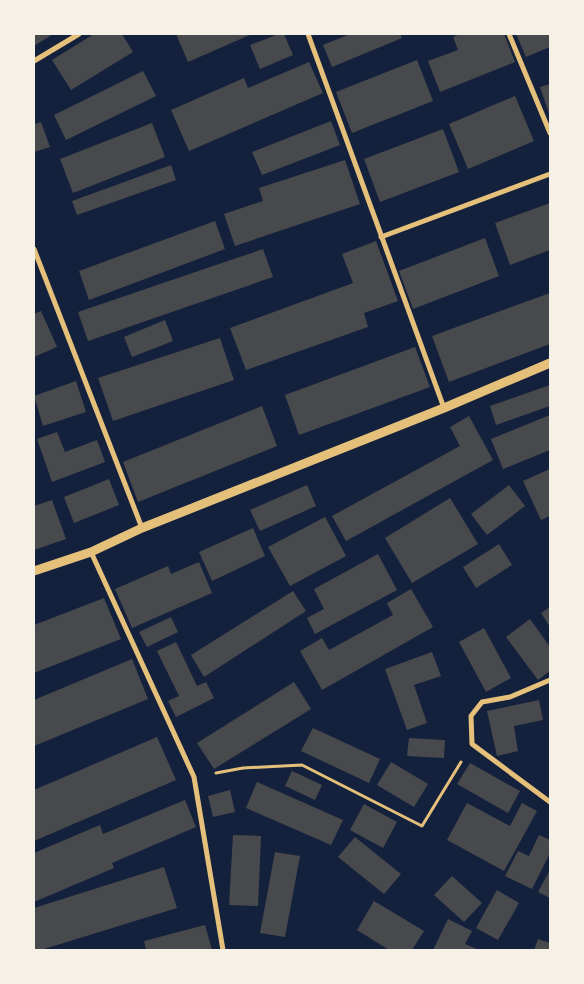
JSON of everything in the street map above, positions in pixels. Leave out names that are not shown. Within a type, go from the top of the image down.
[{"type":"street","points":[[34,61],[79,34]]},
{"type":"street","points":[[308,34],[444,408]]},
{"type":"street","points":[[509,34],[550,132]]},
{"type":"street","points":[[381,237],[550,174]]},
{"type":"street","points":[[34,249],[142,528]]},
{"type":"street","points":[[34,571],[91,552],[142,528],[444,408],[550,363]]},
{"type":"street","points":[[91,552],[194,777],[223,950]]},
{"type":"street","points":[[550,680],[510,697],[482,702],[471,716],[472,744],[550,802]]},
{"type":"path","points":[[194,777],[242,768],[302,765],[422,826],[472,744]]},
{"type":"building","points":[[34,34],[53,34],[34,46]]},
{"type":"building","points":[[94,34],[122,34],[133,52],[71,90],[52,60]]},
{"type":"building","points":[[176,34],[252,34],[188,62]]},
{"type":"building","points":[[279,34],[284,34],[293,55],[260,69],[250,45]]},
{"type":"building","points":[[350,34],[400,34],[402,38],[332,67],[323,45]]},
{"type":"building","points":[[460,34],[504,34],[515,62],[440,92],[428,61],[458,50],[453,37]]},
{"type":"building","points":[[516,34],[550,34],[550,47],[526,57]]},
{"type":"building","points":[[417,60],[433,101],[352,133],[336,92]]},
{"type":"building","points":[[309,62],[323,93],[189,151],[171,110],[244,78],[248,88]]},
{"type":"building","points":[[143,71],[156,96],[66,140],[54,115]]},
{"type":"building","points":[[550,84],[550,116],[540,87]]},
{"type":"building","points":[[515,96],[534,141],[468,169],[449,124]]},
{"type":"building","points":[[331,121],[340,145],[262,175],[252,152]]},
{"type":"building","points":[[41,122],[50,147],[34,152],[34,124]]},
{"type":"building","points":[[152,123],[165,157],[73,193],[60,159]]},
{"type":"building","points":[[443,129],[459,172],[380,202],[364,159]]},
{"type":"building","points":[[345,160],[360,204],[235,246],[224,214],[263,201],[259,188]]},
{"type":"building","points":[[171,165],[176,180],[77,215],[72,201]]},
{"type":"building","points":[[550,203],[550,250],[510,265],[495,223]]},
{"type":"building","points":[[215,221],[225,249],[89,300],[79,271]]},
{"type":"building","points":[[485,238],[499,276],[413,309],[399,271]]},
{"type":"building","points":[[376,241],[398,301],[364,313],[368,327],[246,370],[230,328],[353,283],[342,254]]},
{"type":"building","points":[[263,249],[273,277],[88,341],[78,312]]},
{"type":"building","points":[[550,293],[550,344],[449,382],[432,336]]},
{"type":"building","points":[[41,311],[57,347],[34,357],[34,314]]},
{"type":"building","points":[[165,320],[173,341],[132,357],[124,337]]},
{"type":"building","points":[[220,338],[234,380],[113,421],[98,378]]},
{"type":"building","points":[[415,347],[430,387],[299,435],[285,395]]},
{"type":"building","points":[[76,381],[86,412],[43,426],[34,396]]},
{"type":"building","points":[[550,385],[550,406],[496,425],[490,406]]},
{"type":"building","points":[[262,406],[277,446],[138,502],[123,462]]},
{"type":"building","points":[[550,415],[550,450],[503,469],[491,439]]},
{"type":"building","points":[[469,416],[493,460],[346,541],[332,516],[460,446],[450,427]]},
{"type":"building","points":[[57,432],[65,452],[97,440],[105,462],[52,482],[37,439]]},
{"type":"building","points":[[550,469],[550,516],[541,520],[523,481]]},
{"type":"building","points":[[109,479],[119,505],[74,523],[64,497]]},
{"type":"building","points":[[307,485],[316,506],[260,531],[250,510]]},
{"type":"building","points":[[509,485],[525,506],[487,535],[471,514]]},
{"type":"building","points":[[450,498],[478,544],[412,583],[385,538]]},
{"type":"building","points":[[52,500],[66,539],[34,550],[34,506]]},
{"type":"building","points":[[325,517],[346,556],[290,586],[268,547]]},
{"type":"building","points":[[253,528],[265,556],[212,581],[199,552]]},
{"type":"building","points":[[499,544],[512,565],[476,588],[463,567]]},
{"type":"building","points":[[378,554],[397,590],[315,634],[307,618],[324,609],[314,589]]},
{"type":"building","points":[[199,562],[212,593],[132,628],[115,589],[168,566],[171,574]]},
{"type":"building","points":[[411,589],[433,627],[322,690],[300,651],[322,638],[329,650],[393,615],[387,603]]},
{"type":"building","points":[[293,591],[306,611],[204,677],[191,655]]},
{"type":"building","points":[[104,598],[121,639],[34,673],[34,625]]},
{"type":"building","points":[[550,607],[550,627],[541,613]]},
{"type":"building","points":[[171,617],[178,632],[147,647],[139,632]]},
{"type":"building","points":[[530,619],[550,647],[550,671],[538,680],[506,637]]},
{"type":"building","points":[[484,628],[511,678],[486,692],[459,642]]},
{"type":"building","points":[[176,642],[197,686],[206,682],[214,698],[176,717],[168,701],[179,696],[157,651]]},
{"type":"building","points":[[432,652],[441,676],[414,685],[427,723],[407,730],[385,669]]},
{"type":"building","points":[[132,659],[148,699],[34,746],[34,700]]},
{"type":"building","points":[[294,682],[311,709],[214,769],[197,743]]},
{"type":"building","points":[[539,700],[543,720],[514,726],[518,751],[497,756],[487,711]]},
{"type":"building","points":[[313,728],[380,759],[369,783],[301,751]]},
{"type":"building","points":[[157,737],[176,780],[34,841],[34,790]]},
{"type":"building","points":[[409,738],[445,740],[444,758],[407,756]]},
{"type":"building","points":[[391,762],[428,784],[414,807],[377,785]]},
{"type":"building","points":[[470,763],[520,791],[508,813],[457,784]]},
{"type":"building","points":[[292,771],[322,785],[315,800],[285,786]]},
{"type":"building","points":[[257,782],[343,820],[331,845],[246,808]]},
{"type":"building","points":[[230,790],[235,812],[213,817],[208,796]]},
{"type":"building","points":[[185,800],[196,827],[112,863],[114,868],[34,902],[34,853],[100,825],[103,834]]},
{"type":"building","points":[[467,803],[510,826],[522,803],[537,811],[504,871],[447,840]]},
{"type":"building","points":[[364,804],[397,822],[383,848],[350,830]]},
{"type":"building","points":[[233,835],[261,836],[258,906],[229,905]]},
{"type":"building","points":[[539,835],[550,840],[550,853],[532,889],[505,876],[518,851],[529,856]]},
{"type":"building","points":[[355,837],[401,874],[384,894],[338,857]]},
{"type":"building","points":[[275,852],[300,856],[285,937],[260,933]]},
{"type":"building","points":[[164,867],[177,908],[41,950],[34,950],[34,908]]},
{"type":"building","points":[[550,870],[550,898],[538,892]]},
{"type":"building","points":[[452,876],[482,903],[464,922],[434,895]]},
{"type":"building","points":[[497,890],[519,903],[498,940],[476,928]]},
{"type":"building","points":[[374,901],[424,931],[412,950],[389,950],[357,930]]},
{"type":"building","points":[[448,919],[472,931],[465,944],[479,950],[433,950]]},
{"type":"building","points":[[205,925],[212,950],[146,950],[144,941]]},
{"type":"building","points":[[538,939],[550,943],[550,950],[534,950]]}]
